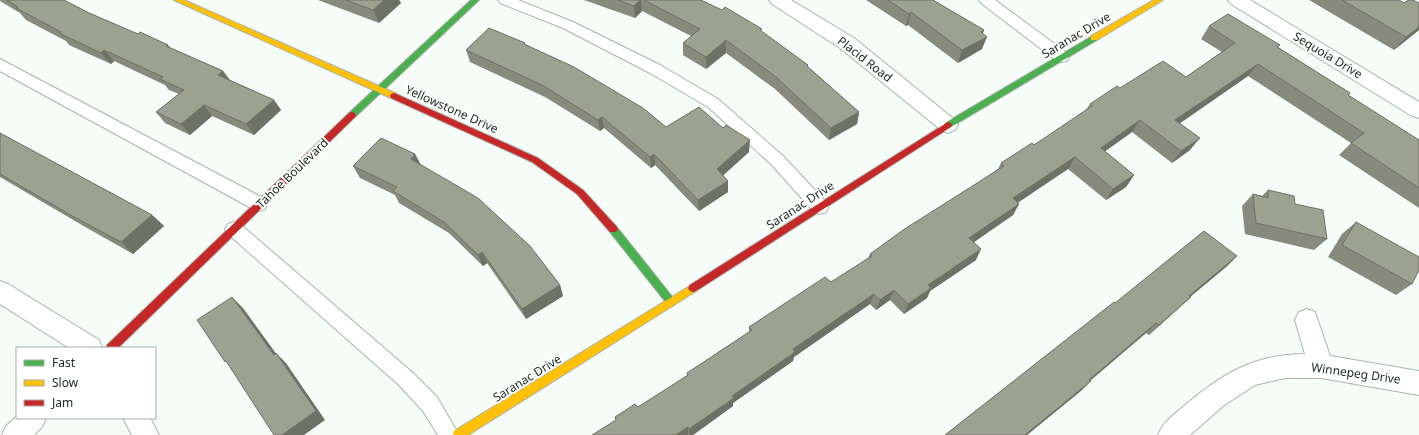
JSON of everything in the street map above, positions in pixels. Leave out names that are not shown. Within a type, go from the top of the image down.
[{"type":"street","name":"Yellowstone Drive","points":[[178,0],[474,131],[535,160],[580,192],[620,237],[671,302]]},
{"type":"street","name":"Tahoe Boulevard","points":[[112,347],[379,89],[475,0]]},
{"type":"street","name":"Placid Road","points":[[778,0],[847,43],[948,125]]},
{"type":"street","name":"Saranac Drive","points":[[458,435],[671,302],[948,125],[1159,0]]},
{"type":"street","name":"Sequoia Drive","points":[[1237,0],[1419,111]]},
{"type":"street","points":[[0,291],[88,347]]},
{"type":"street","points":[[1307,320],[1321,366]]},
{"type":"street","name":"Winnepeg Drive","points":[[1171,435],[1214,396],[1250,375],[1285,366],[1321,366],[1419,383]]},
{"type":"street","points":[[15,435],[32,419]]},
{"type":"street","points":[[137,419],[146,435]]},
{"type":"lane","points":[[505,0],[575,28],[655,69],[713,103],[777,160],[820,207]]},
{"type":"lane","points":[[986,0],[1062,57]]},
{"type":"lane","points":[[0,64],[260,204]]},
{"type":"lane","points":[[234,229],[406,379],[430,404],[449,435]]},
{"type":"building","points":[[7,0],[64,0],[89,13],[138,34],[140,32],[168,45],[166,46],[223,71],[218,75],[274,100],[246,124],[204,105],[181,124],[156,112],[184,90],[160,79],[163,77],[104,50],[101,53],[59,33],[61,32],[16,8],[18,7]]},
{"type":"building","points":[[346,0],[384,0],[373,10]]},
{"type":"building","points":[[618,0],[640,0],[634,6]]},
{"type":"building","points":[[644,0],[701,0],[722,10],[725,7],[762,29],[760,30],[808,65],[807,66],[859,112],[831,128],[776,77],[726,40],[706,57],[683,43],[700,29]]},
{"type":"building","points":[[888,0],[933,0],[984,30],[981,32],[987,37],[962,50],[911,12],[909,14]]},
{"type":"building","points":[[1342,0],[1399,0],[1404,3],[1408,0],[1413,0],[1419,3],[1419,27],[1406,37]]},
{"type":"building","points":[[1228,14],[1280,45],[1277,47],[1350,93],[1348,95],[1419,140],[1419,188],[1351,143],[1364,133],[1258,64],[1175,120],[1200,138],[1181,151],[1140,120],[1101,148],[1134,175],[1113,189],[1075,157],[1013,198],[1019,204],[969,238],[981,249],[928,285],[931,288],[908,304],[894,290],[880,300],[874,294],[793,349],[795,352],[732,396],[734,398],[689,429],[688,427],[676,435],[592,435],[616,420],[615,417],[635,404],[638,407],[688,375],[687,373],[752,330],[749,327],[825,277],[831,282],[872,256],[870,254],[903,230],[1004,166],[1001,163],[1032,143],[1034,145],[1092,106],[1090,104],[1117,86],[1120,88],[1163,61],[1186,77],[1235,43],[1209,26]]},
{"type":"building","points":[[489,28],[525,43],[524,44],[574,67],[643,108],[666,127],[699,107],[723,128],[726,125],[750,140],[717,169],[728,181],[698,200],[654,154],[650,157],[602,117],[598,120],[542,85],[466,50]]},
{"type":"building","points":[[0,133],[152,215],[121,242],[74,217],[0,174]]},
{"type":"building","points":[[381,138],[415,154],[411,159],[478,198],[530,246],[560,285],[522,309],[482,252],[478,255],[444,222],[393,191],[397,187],[353,166]]},
{"type":"building","points":[[1268,190],[1294,196],[1295,204],[1323,210],[1327,239],[1256,223],[1253,194],[1268,198]]},
{"type":"building","points":[[1356,222],[1419,257],[1419,270],[1412,284],[1342,245]]},
{"type":"building","points":[[1204,231],[1237,256],[1189,296],[1191,297],[1159,325],[1156,323],[1089,380],[1091,381],[1025,435],[945,435],[1114,302],[1115,303]]},
{"type":"building","points":[[232,297],[274,355],[276,353],[316,411],[282,435],[274,435],[226,361],[225,362],[197,320]]},
{"type":"traffic: fast","points":[[352,115],[475,0]]},
{"type":"traffic: fast","points":[[948,125],[1094,38]]},
{"type":"traffic: fast","points":[[613,229],[671,302]]},
{"type":"traffic: slow","points":[[178,0],[394,96]]},
{"type":"traffic: slow","points":[[1094,38],[1159,0]]},
{"type":"traffic: slow","points":[[458,435],[693,288]]},
{"type":"traffic: jam","points":[[394,96],[535,160],[580,192],[613,229]]},
{"type":"traffic: jam","points":[[112,347],[352,115]]},
{"type":"traffic: jam","points":[[693,288],[948,125]]}]
